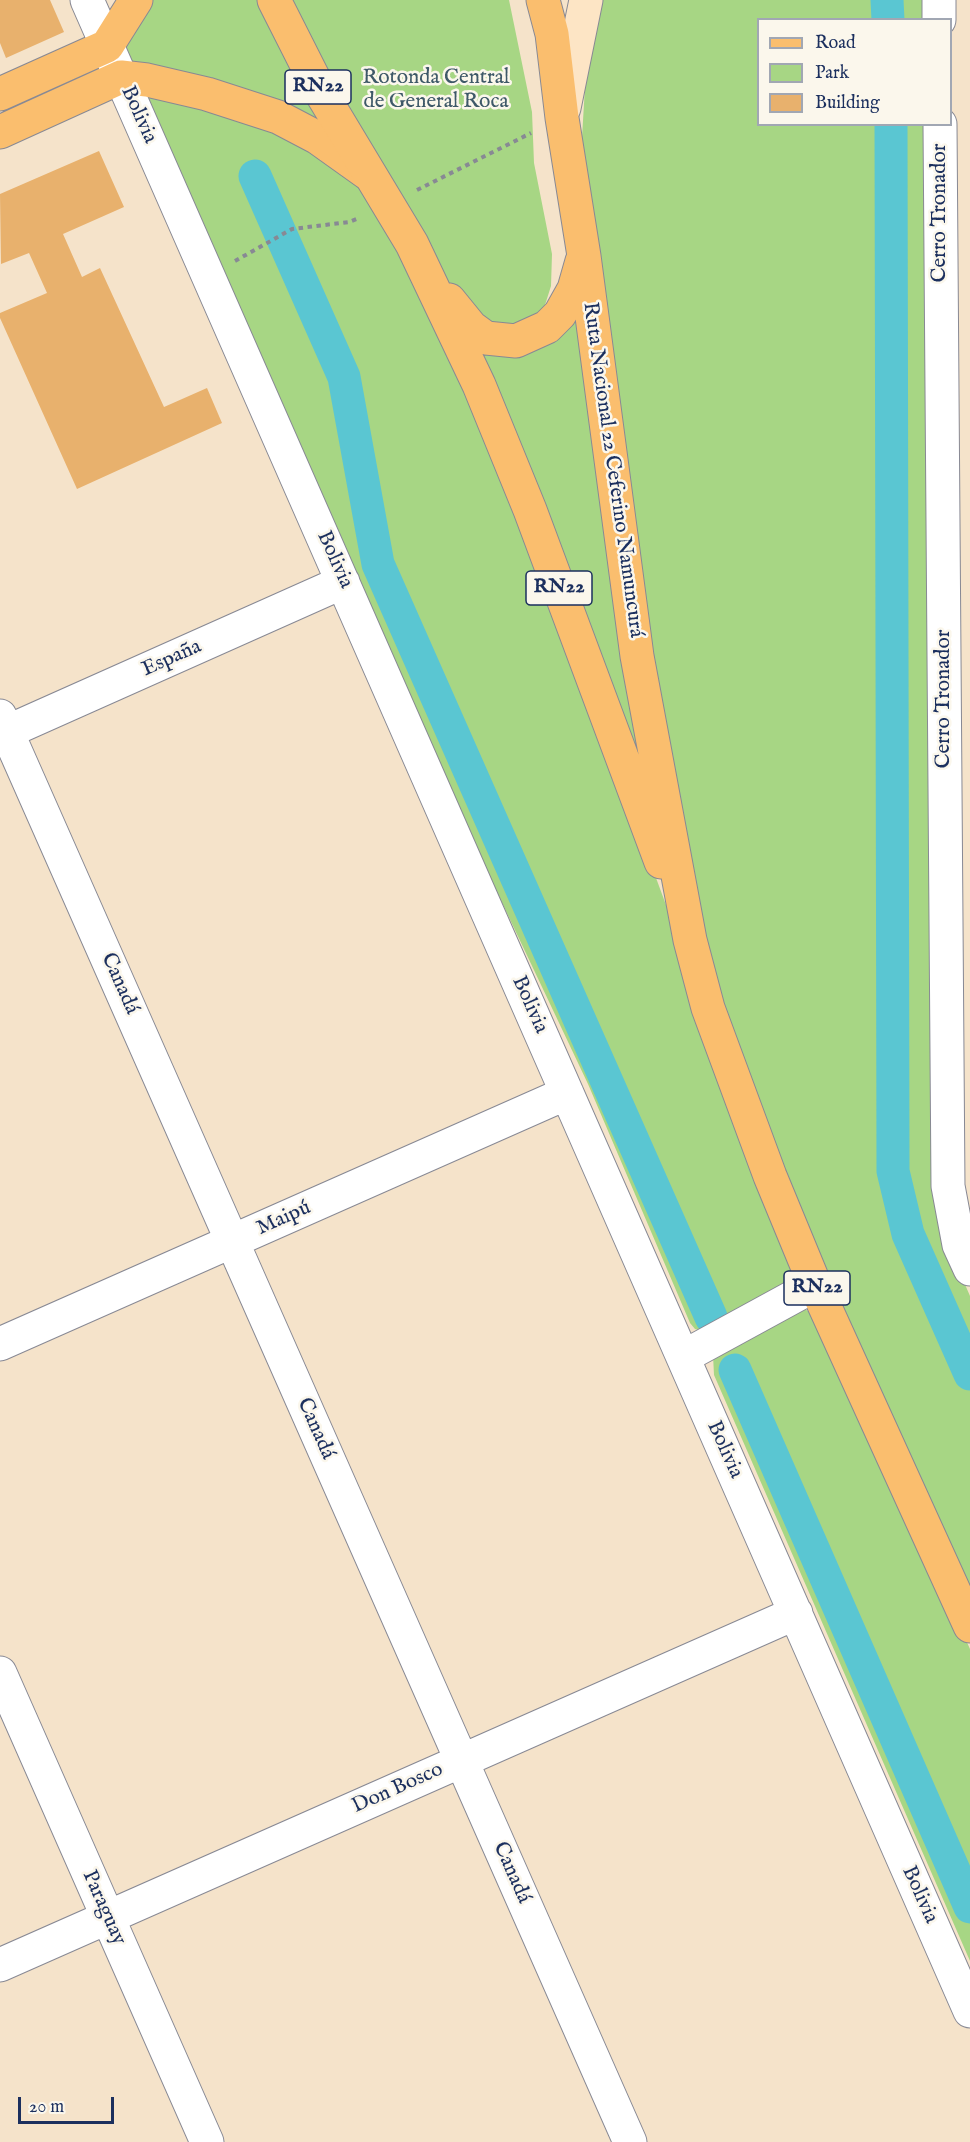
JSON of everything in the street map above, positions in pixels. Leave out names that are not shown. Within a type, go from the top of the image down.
[{"type":"main road","points":[[0,94],[107,46],[136,0]]},
{"type":"main road","name":"Ruta Nacional 22 Ceferino Namuncurá","points":[[274,0],[303,60],[367,173],[412,244],[479,385],[530,510],[690,940]]},
{"type":"main road","name":"Ruta Nacional 22 Ceferino Namuncurá","points":[[543,0],[552,34],[562,118],[584,256],[637,657],[690,940],[708,1008],[737,1092],[815,1284],[970,1626]]},
{"type":"main road","points":[[562,118],[586,0]]},
{"type":"main road","points":[[0,132],[121,77],[147,80],[207,94],[278,117],[318,138],[367,173]]},
{"type":"main road","points":[[412,244],[450,303],[471,327],[486,338],[502,341],[516,341],[536,333],[560,314],[573,289],[584,256]]},
{"type":"street","name":"Bolivia","points":[[87,0],[970,2011]]},
{"type":"street","points":[[939,0],[939,18]]},
{"type":"street","name":"Cerro Tronador","points":[[940,126],[957,641],[948,1186],[959,1245],[970,1269]]},
{"type":"street","name":"España","points":[[2,727],[343,582]]},
{"type":"street","name":"Canadá","points":[[2,727],[630,2142]]},
{"type":"street","name":"Maipú","points":[[0,1344],[567,1093]]},
{"type":"street","points":[[683,1357],[815,1284]]},
{"type":"street","name":"Don Bosco","points":[[0,1965],[796,1613]]},
{"type":"street","name":"Paraguay","points":[[0,1673],[207,2142]]},
{"type":"path","points":[[270,240],[291,229],[349,222],[388,205],[562,118]]},
{"type":"green space","points":[[144,0],[259,0],[325,121],[130,66],[118,37]]},
{"type":"green space","name":"Rotonda Central de General Roca","points":[[283,0],[509,0],[532,112],[534,163],[552,254],[551,286],[545,305],[533,321],[491,331],[452,296]]},
{"type":"green space","points":[[597,0],[928,0],[928,18],[757,18],[757,126],[929,126],[950,1250],[970,1296],[970,1595],[827,1276],[720,1002],[646,655],[581,154],[588,37]]},
{"type":"green space","points":[[150,93],[269,123],[361,179],[405,249],[530,536],[680,943],[795,1273],[791,1282],[706,1332],[695,1329],[690,1323],[588,1084],[349,580],[147,97]]},
{"type":"green space","points":[[576,293],[655,798],[461,329],[502,345]]},
{"type":"green space","points":[[805,1309],[816,1317],[826,1331],[970,1649],[970,1961],[714,1375],[713,1355]]},
{"type":"building","points":[[0,0],[50,0],[64,32],[6,58],[0,43]]},
{"type":"building","points":[[99,151],[124,207],[63,234],[82,277],[100,268],[164,407],[207,388],[222,423],[77,489],[0,318],[0,313],[47,293],[29,253],[1,264],[0,194]]},
{"type":"waterway","points":[[887,0],[888,18]]},
{"type":"waterway","points":[[891,126],[893,1171],[908,1234],[970,1374]]},
{"type":"waterway","points":[[255,176],[344,377],[378,564],[711,1317]]},
{"type":"waterway","points":[[735,1370],[970,1907]]}]
